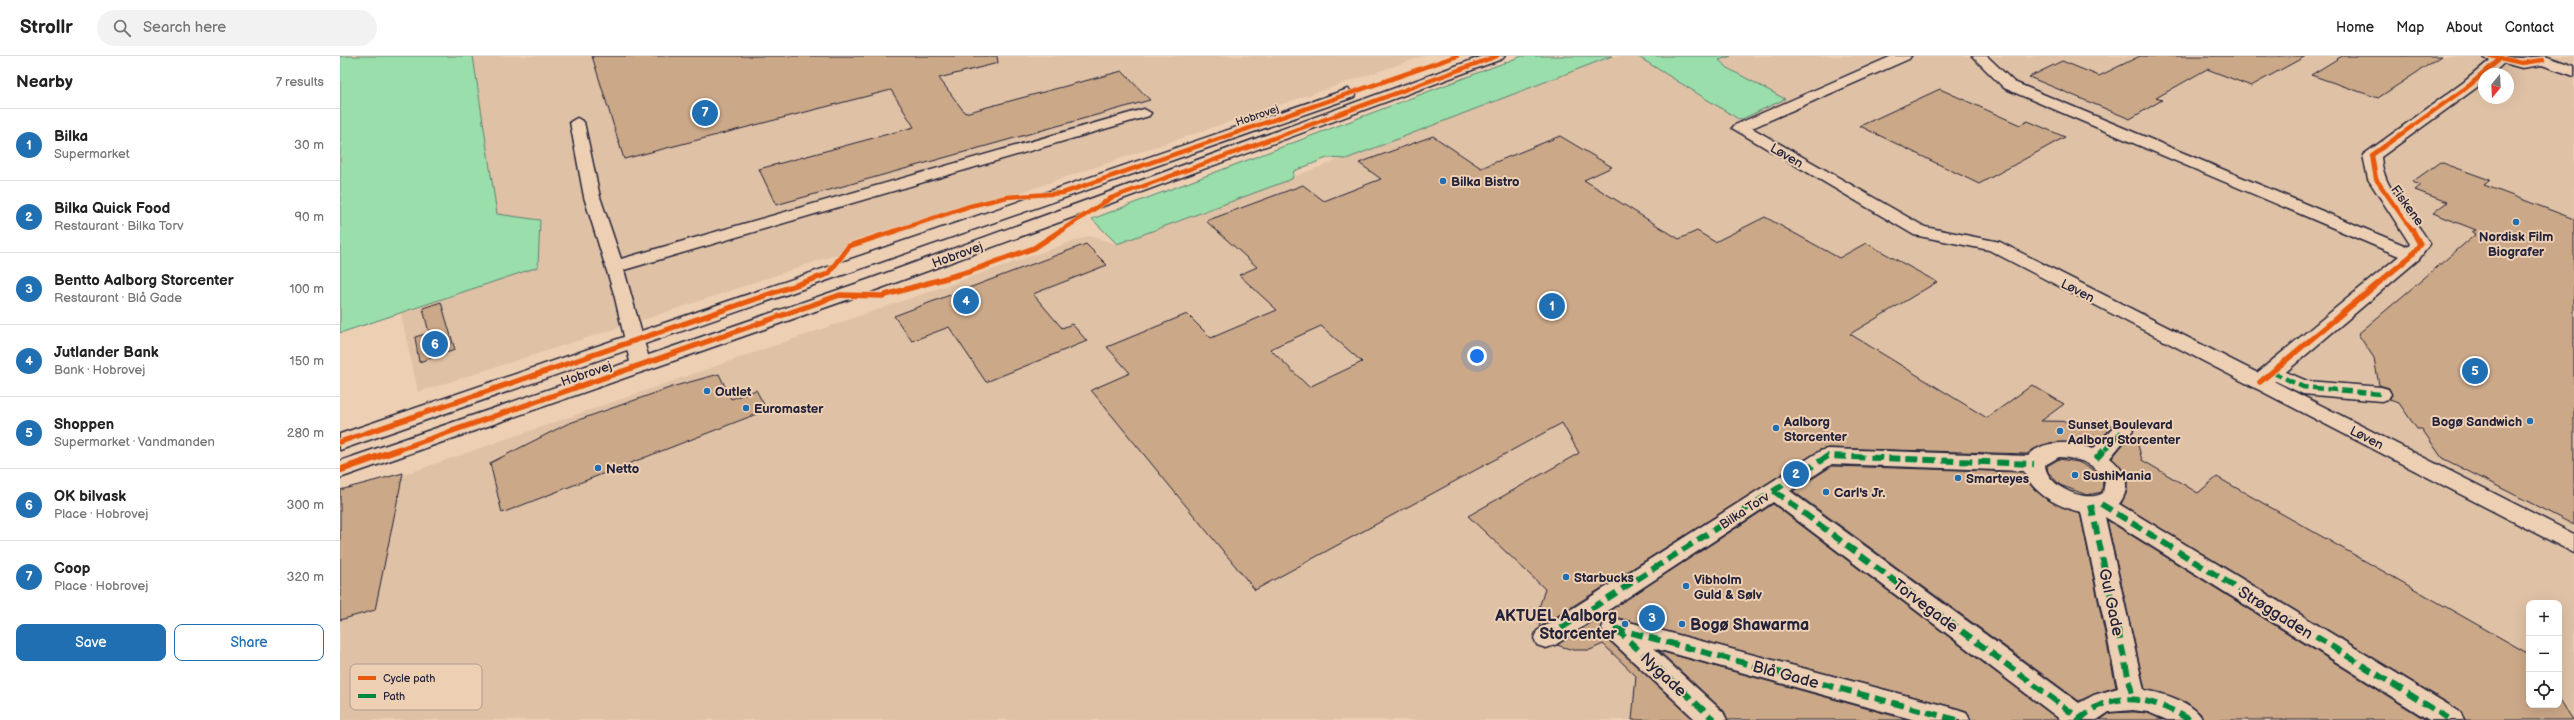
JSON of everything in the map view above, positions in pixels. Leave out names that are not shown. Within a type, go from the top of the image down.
[{"type":"main road","name":"Hobrovej","points":[[340,442],[1457,56]]},
{"type":"main road","name":"Hobrovej","points":[[340,470],[641,366],[1081,209],[1497,56]]},
{"type":"main road","points":[[2496,58],[2522,63],[2543,58],[2574,70]]},
{"type":"main road","name":"Fiskene","points":[[2412,255],[2420,244],[2415,232],[2375,178],[2371,166],[2372,155],[2470,85],[2496,58]]},
{"type":"main road","points":[[2266,377],[2412,255]]},
{"type":"street","name":"Løven","points":[[1904,56],[1740,128],[1920,231],[1994,246],[2266,377],[2574,544]]},
{"type":"street","points":[[1980,56],[2009,85],[2412,255]]},
{"type":"street","points":[[614,267],[739,225],[1144,113]]},
{"type":"street","points":[[577,122],[592,197],[614,267],[641,366]]},
{"type":"street","points":[[2266,377],[2303,387],[2381,394]]},
{"type":"street","points":[[2096,459],[2123,430]]},
{"type":"street","points":[[2057,450],[2069,450],[2096,459],[2111,471],[2118,485],[2114,497],[2096,505],[2076,504],[2050,491],[2035,473],[2034,464],[2042,454],[2057,450]]},
{"type":"street","name":"Bilka Torv","points":[[1546,638],[1828,456],[2034,464]]},
{"type":"street","name":"Torvegade","points":[[1774,491],[2079,720]]},
{"type":"street","name":"Gul Gade","points":[[2096,505],[2133,699]]},
{"type":"street","name":"Strøggaden","points":[[2096,505],[2451,720]]},
{"type":"street","name":"Nygade","points":[[1614,628],[1714,720]]},
{"type":"street","name":"Blå Gade","points":[[1614,628],[1957,720]]},
{"type":"street","points":[[2079,720],[2092,707],[2110,700],[2133,699],[2157,704],[2190,720]]},
{"type":"shaded area","points":[[473,56],[1424,56],[658,315],[418,392],[401,314],[538,266],[497,214]]},
{"type":"shaded area","points":[[1612,56],[2574,56],[2574,720],[340,720],[340,497],[1089,236],[1117,244]]},
{"type":"green space","points":[[340,56],[473,56],[497,214],[540,220],[538,267],[340,333]]},
{"type":"green space","points":[[1522,56],[1612,56],[1346,159],[1327,158],[1294,171],[1292,179],[1117,244],[1092,219]]},
{"type":"green space","points":[[1637,56],[1731,56],[1719,60],[1729,69],[1785,99],[1740,120]]},
{"type":"building","points":[[592,56],[997,56],[998,63],[939,78],[965,113],[1122,71],[1150,100],[776,205],[759,169],[914,127],[891,90],[624,159]]},
{"type":"building","points":[[2140,56],[2306,56],[2251,86],[2207,69],[2156,98],[2162,100],[2130,119],[2029,77],[2062,61],[2099,76]]},
{"type":"building","points":[[2342,56],[2442,56],[2378,98],[2311,75]]},
{"type":"building","points":[[1940,89],[2020,125],[2028,121],[2065,137],[1979,184],[1860,126]]},
{"type":"building","points":[[1433,136],[1481,168],[1560,136],[1612,167],[1584,180],[1679,239],[1697,231],[1715,242],[1765,217],[1839,258],[1866,243],[1937,282],[1850,334],[1987,418],[2032,385],[2064,404],[2041,421],[2099,422],[2113,426],[2093,447],[2068,442],[2050,443],[2034,449],[2027,454],[1828,448],[1820,450],[1540,627],[1537,614],[1545,589],[1468,516],[1579,453],[1562,423],[1255,590],[1091,390],[1130,373],[1107,347],[1187,314],[1211,338],[1277,310],[1239,275],[1257,267],[1206,221],[1303,185],[1324,201],[1381,179],[1359,163]],"holes":[[[1321,326],[1362,362],[1309,387],[1270,349]]]},
{"type":"building","points":[[2440,162],[2490,180],[2484,185],[2574,219],[2574,525],[2442,458],[2422,429],[2417,429],[2399,403],[2389,400],[2392,395],[2389,388],[2379,385],[2374,358],[2358,334],[2476,234],[2472,232],[2476,230],[2433,213],[2447,202],[2415,190],[2421,185],[2412,182]]},
{"type":"building","points":[[1086,244],[1107,265],[1033,294],[1062,328],[1072,324],[1087,341],[986,382],[949,327],[912,341],[894,316]]},
{"type":"building","points":[[441,302],[455,350],[419,362],[415,337],[429,333],[423,308]]},
{"type":"building","points":[[719,374],[731,399],[756,390],[767,410],[502,513],[490,463],[567,424],[675,386]]},
{"type":"building","points":[[2130,436],[2138,445],[2142,460],[2198,493],[2217,477],[2526,652],[2526,708],[2562,708],[2562,703],[2573,720],[2465,720],[2461,711],[2121,504],[2127,492],[2127,479],[2121,468],[2112,458]]},
{"type":"building","points":[[2059,459],[2078,462],[2096,471],[2103,481],[2102,492],[2087,495],[2060,485],[2048,472],[2047,466]]},
{"type":"building","points":[[1832,466],[2023,472],[2032,487],[2046,499],[2080,513],[2116,687],[2094,694],[2079,701],[1793,491]]},
{"type":"building","points":[[403,473],[375,610],[340,620],[340,490]]},
{"type":"building","points":[[1773,504],[2059,720],[1971,720],[1967,711],[1957,708],[1614,617],[1604,620],[1601,629],[1604,636],[1694,720],[1632,720],[1636,676],[1603,644],[1590,650],[1573,650],[1557,645]]},
{"type":"building","points":[[2107,520],[2426,720],[2204,720],[2200,713],[2186,702],[2145,689]]},
{"type":"building","points":[[1659,651],[1909,720],[1728,720],[1724,711]]},
{"type":"building","points":[[2110,713],[2148,713],[2163,720],[2100,720]]},
{"type":"marked path","points":[[2272,372],[2303,387],[2381,394]]},
{"type":"marked path","points":[[2096,459],[2123,430]]},
{"type":"marked path","points":[[1546,638],[1828,456],[2034,464]]},
{"type":"marked path","points":[[1774,491],[2080,719]]},
{"type":"marked path","points":[[2101,504],[2451,720]]},
{"type":"marked path","points":[[2091,505],[2133,699]]},
{"type":"marked path","points":[[1614,628],[1957,720]]},
{"type":"marked path","points":[[1616,629],[1714,720]]},
{"type":"marked path","points":[[2079,720],[2090,709],[2103,703],[2118,699],[2148,701],[2177,712],[2190,720]]},
{"type":"cycle path","points":[[340,442],[828,274],[849,246],[970,206],[1007,197],[1063,193],[1457,56]]},
{"type":"cycle path","points":[[340,470],[840,295],[882,296],[971,271],[1034,248],[1111,198],[1497,56]]},
{"type":"cycle path","points":[[2491,56],[2522,63],[2543,60]]},
{"type":"cycle path","points":[[2260,382],[2412,255],[2420,244],[2407,222],[2382,190],[2376,179],[2372,155],[2470,85],[2500,59]]},
{"type":"place","name":"Coop","points":[[705,113]]},
{"type":"place","name":"Bilka Bistro","points":[[1443,181]]},
{"type":"place","name":"Nordisk Film Biografer","points":[[2516,222]]},
{"type":"place","name":"Jutlander Bank","points":[[966,301]]},
{"type":"place","name":"Bilka","points":[[1552,306]]},
{"type":"place","name":"OK bilvask","points":[[435,344]]},
{"type":"place","name":"Shoppen","points":[[2475,371]]},
{"type":"place","name":"Outlet","points":[[707,391]]},
{"type":"place","name":"Euromaster","points":[[746,408]]},
{"type":"place","name":"Bogø Sandwich","points":[[2530,421]]},
{"type":"place","name":"Aalborg Storcenter","points":[[1776,428]]},
{"type":"place","name":"Sunset Boulevard Aalborg Storcenter","points":[[2060,431]]},
{"type":"place","name":"Netto","points":[[598,468]]},
{"type":"place","name":"Bilka Quick Food","points":[[1796,474]]},
{"type":"place","name":"SushiMania","points":[[2075,475]]},
{"type":"place","name":"Smarteyes","points":[[1958,478]]},
{"type":"place","name":"Carl's Jr.","points":[[1826,492]]},
{"type":"place","name":"Starbucks","points":[[1566,577]]},
{"type":"place","name":"Vibholm Guld & Sølv","points":[[1686,586]]},
{"type":"place","name":"Bentto Aalborg Storcenter","points":[[1652,618]]},
{"type":"place","name":"AKTUEL Aalborg Storcenter","points":[[1625,624]]},
{"type":"place","name":"Bogø Shawarma","points":[[1682,624]]}]
